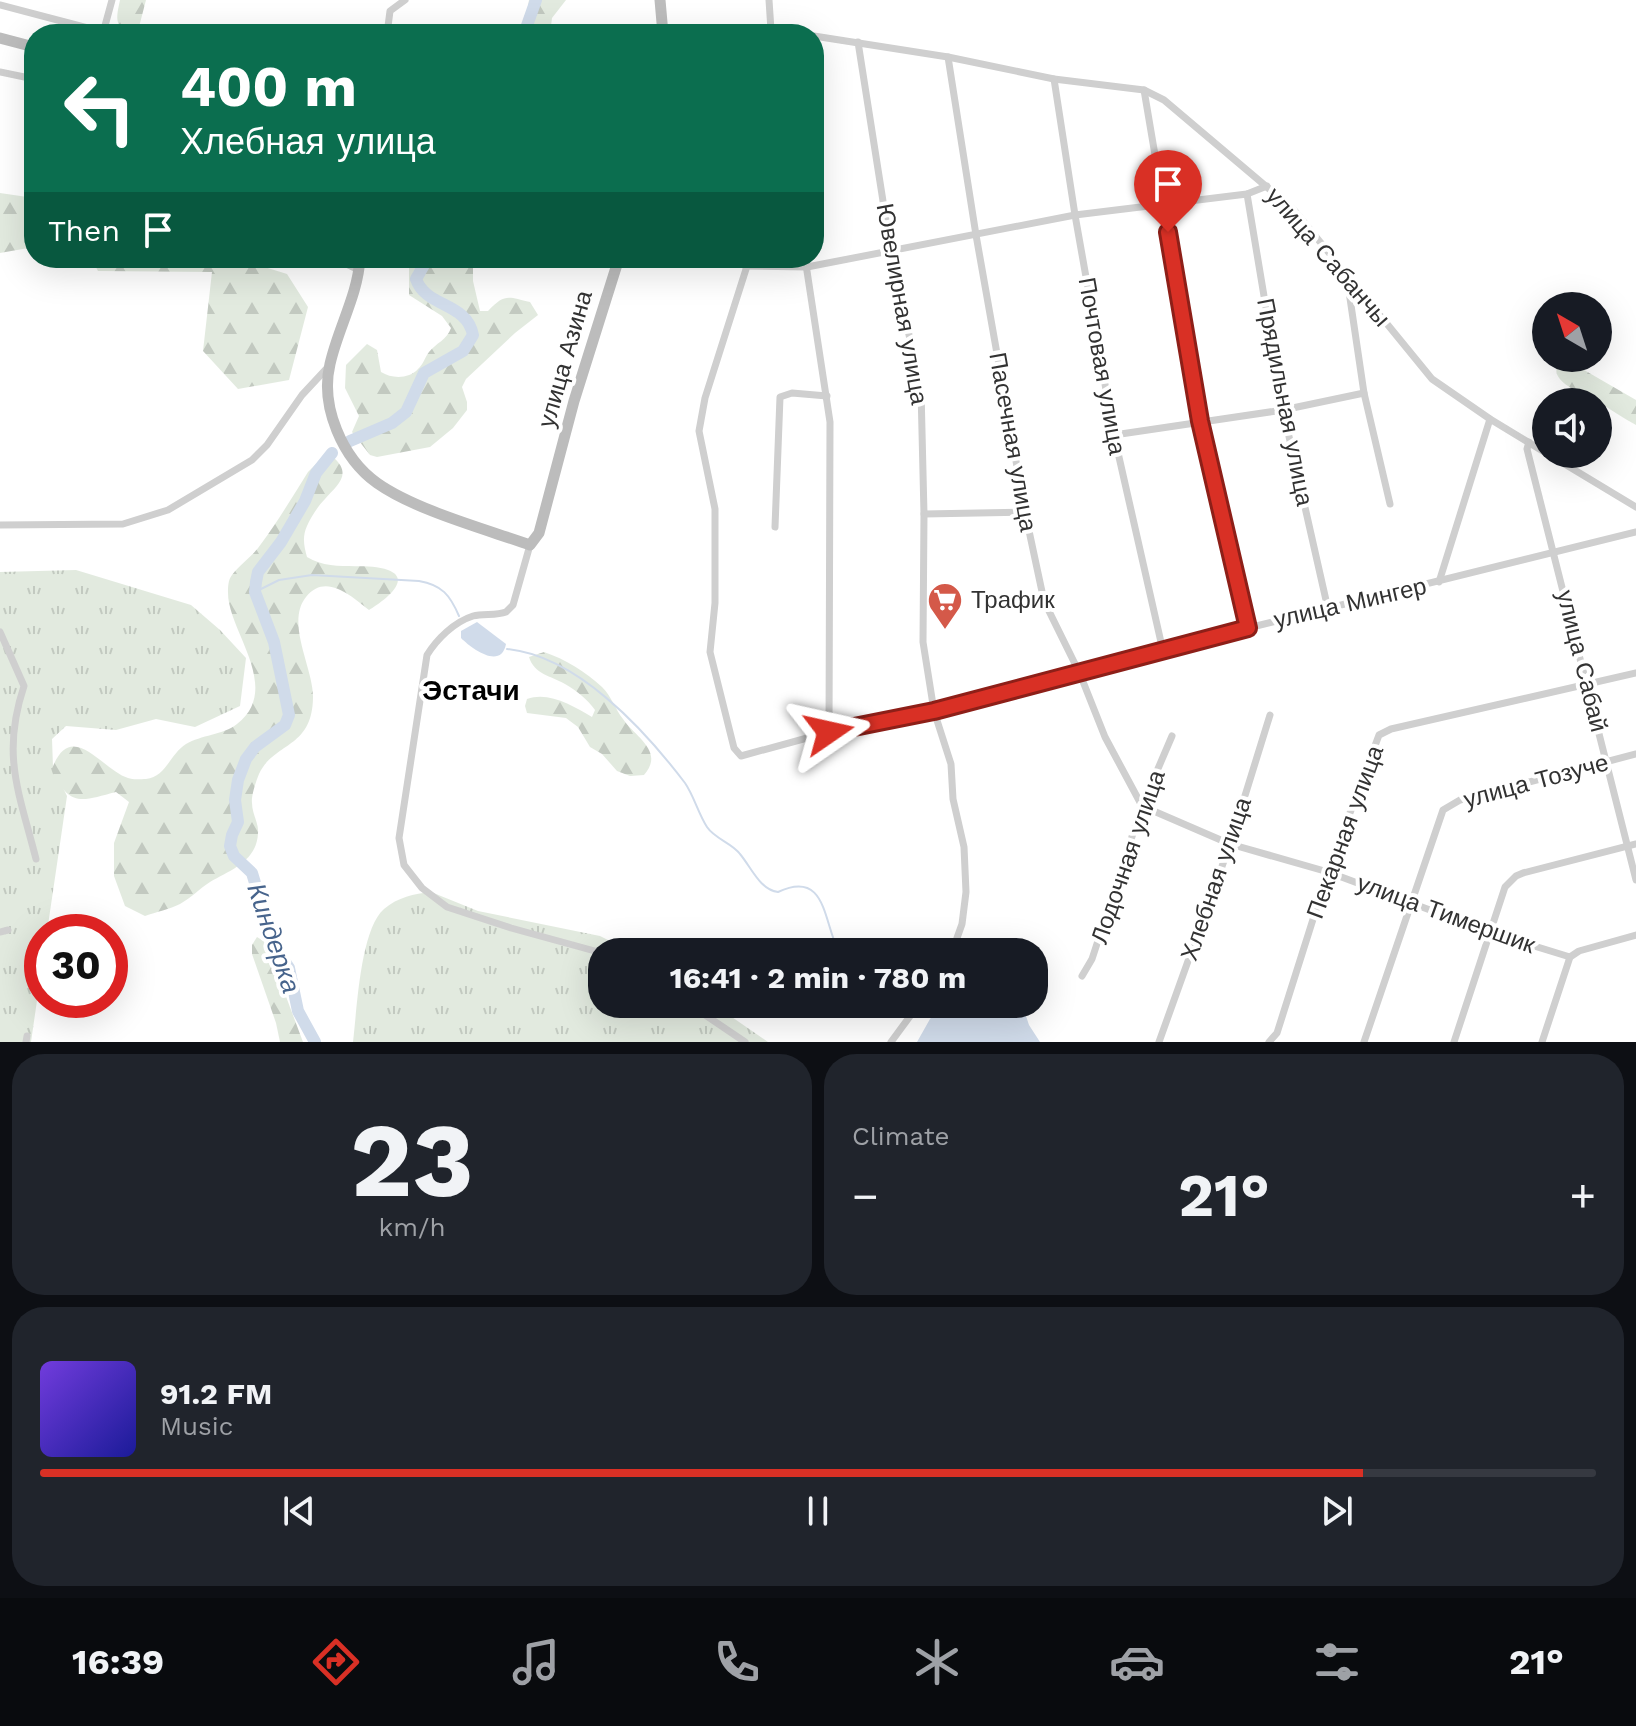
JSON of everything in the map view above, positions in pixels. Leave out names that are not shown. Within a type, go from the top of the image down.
[{"type":"street","points":[[105,24],[112,0]]},
{"type":"street","points":[[388,24],[390,11],[405,0]]},
{"type":"street","points":[[660,0],[662,24]]},
{"type":"street","points":[[769,0],[770,24]]},
{"type":"street","points":[[0,5],[70,24]]},
{"type":"street","name":"улица Сабанчы","points":[[824,37],[948,57],[1054,79],[1144,90],[1164,100],[1294,210],[1432,379],[1532,444]]},
{"type":"street","points":[[0,38],[24,44]]},
{"type":"street","name":"Ювелирная улица","points":[[858,42],[891,252],[921,390],[923,642],[934,711],[951,764],[953,799],[964,847],[966,892],[957,938]]},
{"type":"street","name":"Пасечная улица","points":[[948,57],[976,235],[1025,512],[1044,601],[1080,674],[1105,737],[1142,806]]},
{"type":"street","points":[[0,72],[24,77]]},
{"type":"street","name":"Почтовая улица","points":[[1054,79],[1114,435],[1163,651]]},
{"type":"street","points":[[1144,90],[1200,421],[1248,628]]},
{"type":"street","points":[[824,260],[891,252],[1075,215],[1247,194],[1267,186]]},
{"type":"street","name":"Прядильная улица","points":[[1247,194],[1283,410],[1328,609]]},
{"type":"street","points":[[359,268],[329,366],[328,390],[336,428],[351,455],[376,482],[404,499],[530,545],[513,605],[506,612],[473,616],[448,631],[427,655],[399,838],[404,865],[422,888],[447,907],[588,949]]},
{"type":"street","name":"улица Азина","points":[[530,545],[539,533],[574,401],[616,268]]},
{"type":"street","name":"улица Мингер","points":[[746,268],[702,407],[699,431],[715,509],[715,603],[710,652],[738,755],[745,756],[829,732],[934,711],[1248,628],[1636,532]]},
{"type":"street","points":[[807,268],[830,422],[829,732]]},
{"type":"street","points":[[1346,275],[1364,393],[1390,504]]},
{"type":"street","points":[[0,525],[123,524],[168,510],[252,460],[267,445],[302,395],[329,366]]},
{"type":"street","points":[[775,527],[780,397],[792,393],[827,396]]},
{"type":"street","points":[[1114,435],[1283,410],[1364,393]]},
{"type":"street","points":[[1439,582],[1490,419]]},
{"type":"street","name":"улица Сабай","points":[[1529,442],[1527,449],[1632,845],[1636,880]]},
{"type":"street","name":"улица Сабанчы","points":[[1572,468],[1636,507]]},
{"type":"street","points":[[924,514],[1025,512]]},
{"type":"street","points":[[0,632],[24,686],[11,741],[13,764],[36,859]]},
{"type":"street","name":"Пекарная улица","points":[[1269,1042],[1277,1033],[1328,872],[1377,739],[1384,731],[1636,673]]},
{"type":"street","name":"Хлебная улица","points":[[1159,1042],[1230,844],[1270,715]]},
{"type":"street","name":"Лодочная улица","points":[[1082,976],[1092,959],[1142,806],[1172,736]]},
{"type":"street","name":"улица Тозуче","points":[[1364,1042],[1438,818],[1450,804],[1636,754]]},
{"type":"street","name":"улица Тимершик","points":[[1142,806],[1230,844],[1328,872],[1489,932],[1570,957]]},
{"type":"street","points":[[1454,1042],[1505,887],[1516,876],[1632,845]]},
{"type":"street","points":[[1542,1042],[1570,957],[1579,951],[1636,935]]},
{"type":"street","points":[[710,1018],[745,1042]]},
{"type":"street","points":[[891,1042],[909,1018]]},
{"type":"green space","points":[[120,0],[146,0],[140,24],[119,24],[117,14]]},
{"type":"green space","points":[[529,0],[566,0],[552,18],[551,24],[525,24]]},
{"type":"green space","points":[[0,193],[24,197],[24,249],[0,253]]},
{"type":"green space","points":[[96,268],[268,268],[287,274],[308,307],[289,380],[238,389],[203,351],[212,272],[98,271]]},
{"type":"green space","points":[[409,268],[473,268],[480,311],[488,311],[499,301],[512,298],[530,302],[538,315],[466,379],[462,387],[467,410],[453,428],[430,447],[377,457],[370,455],[352,432],[359,416],[345,388],[346,365],[367,344],[377,350],[381,372],[385,374],[395,377],[410,375],[420,367],[451,328],[442,316],[409,295]]},
{"type":"green space","points":[[1557,372],[1588,372],[1636,400],[1636,425],[1612,410],[1612,388],[1571,388]]},
{"type":"green space","points":[[334,458],[342,470],[341,480],[317,508],[307,526],[304,542],[307,557],[328,565],[370,566],[388,570],[395,574],[398,580],[396,585],[387,597],[369,610],[339,589],[330,587],[314,590],[306,597],[298,620],[312,686],[311,715],[299,736],[274,756],[259,774],[252,800],[258,829],[253,851],[242,864],[210,882],[184,902],[145,916],[125,906],[114,876],[114,843],[129,802],[116,792],[85,799],[70,796],[52,769],[68,747],[78,747],[128,778],[153,777],[186,744],[237,724],[250,710],[255,694],[254,677],[230,608],[230,579],[261,544],[308,472],[316,464]]},
{"type":"green space","points":[[76,570],[191,605],[246,658],[240,706],[195,727],[156,719],[116,730],[66,726],[52,739],[53,767],[67,796],[50,914],[24,914],[24,1018],[34,1018],[31,1042],[0,1042],[0,572]]},
{"type":"green space","points":[[544,652],[575,666],[605,691],[650,751],[650,766],[644,775],[630,776],[617,771],[602,754],[590,747],[578,727],[566,718],[527,713],[527,699],[535,697],[561,701],[592,717],[595,710],[573,689],[544,674],[531,663],[529,657]]},
{"type":"green space","points":[[431,892],[478,911],[604,938],[588,938],[588,1018],[733,1018],[768,1042],[353,1042],[361,971],[376,919],[384,909],[412,895]]},
{"type":"green space","points":[[257,937],[265,942],[269,951],[303,1042],[280,1042],[252,954],[252,945]]},
{"type":"water","points":[[477,622],[506,644],[498,656],[479,652],[461,638],[461,631]]},
{"type":"water","points":[[1027,1018],[1040,1042],[917,1042],[930,1019]]},
{"type":"waterway","name":"Киндерка","points":[[528,24],[536,0]]},
{"type":"waterway","name":"Киндерка","points":[[350,441],[392,423],[406,412],[424,373],[463,351],[473,335],[463,316],[421,288],[416,279],[422,268]]},
{"type":"waterway","name":"Киндерка","points":[[315,1042],[298,1011],[289,968],[274,946],[252,873],[234,856],[230,846],[238,822],[235,800],[238,780],[246,759],[255,747],[285,725],[289,715],[274,642],[255,592],[258,572],[281,542],[305,501],[316,473],[332,453]]},
{"type":"waterway","points":[[255,592],[279,580],[312,575],[419,581],[444,592],[459,616]]},
{"type":"waterway","points":[[507,649],[559,665],[607,698],[650,740],[688,788],[707,827],[737,850],[761,883],[778,892],[806,887],[815,893],[833,938]]},
{"type":"place","name":"Трафик","points":[[945,631]]},
{"type":"district","name":"Эстачи","points":[[471,690]]},
{"type":"route","points":[[829,732],[934,711],[1248,628],[1200,421],[1168,232]]}]
